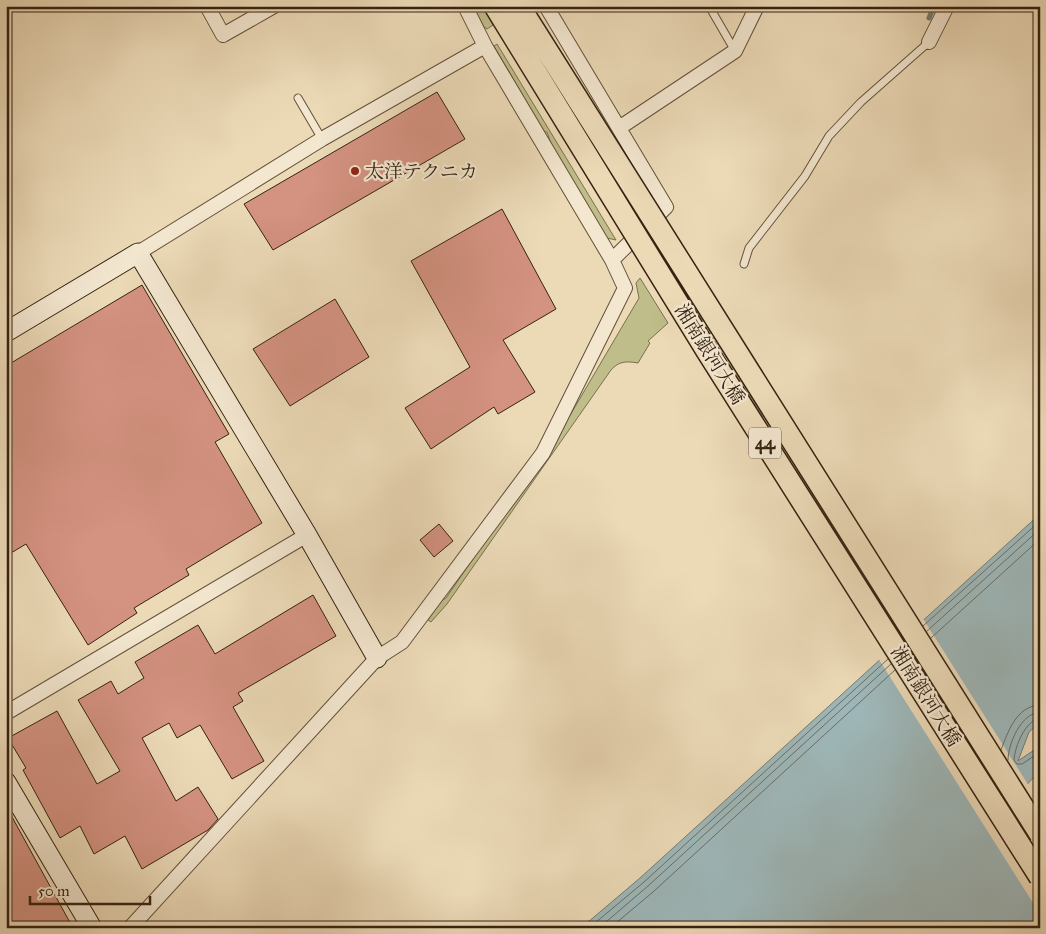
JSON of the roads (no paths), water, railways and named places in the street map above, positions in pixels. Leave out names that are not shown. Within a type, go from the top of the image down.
[{"type":"main road","name":"湘南銀河大橋","points":[[495,6],[707,351],[1040,877]]},
{"type":"main road","name":"湘南銀河大橋","points":[[519,6],[1040,834]]},
{"type":"street","points":[[207,6],[224,34],[274,6]]},
{"type":"street","points":[[130,928],[377,658],[402,642],[542,453],[625,288],[612,260],[485,46],[465,6]]},
{"type":"street","points":[[619,128],[735,51],[757,6]]},
{"type":"street","points":[[929,42],[947,6]]},
{"type":"street","points":[[551,8],[666,207],[612,260]]},
{"type":"street","points":[[6,332],[322,140],[485,46]]},
{"type":"street","points":[[138,253],[307,535],[377,658]]},
{"type":"street","points":[[6,713],[307,535]]},
{"type":"street","points":[[6,782],[92,928]]},
{"type":"lane","points":[[709,6],[735,51]]},
{"type":"lane","points":[[744,264],[749,248],[805,176],[829,136],[860,102],[929,42]]},
{"type":"lane","points":[[298,98],[322,140]]},
{"type":"water","points":[[1040,514],[1040,722],[1029,732],[1018,761],[1040,746],[1040,771],[1010,802],[1009,819],[1040,798],[1040,928],[581,928],[640,878]]},
{"type":"waterway","points":[[929,18],[934,6]]},
{"type":"place","name":"太洋テクニカ","points":[[355,171]]}]
